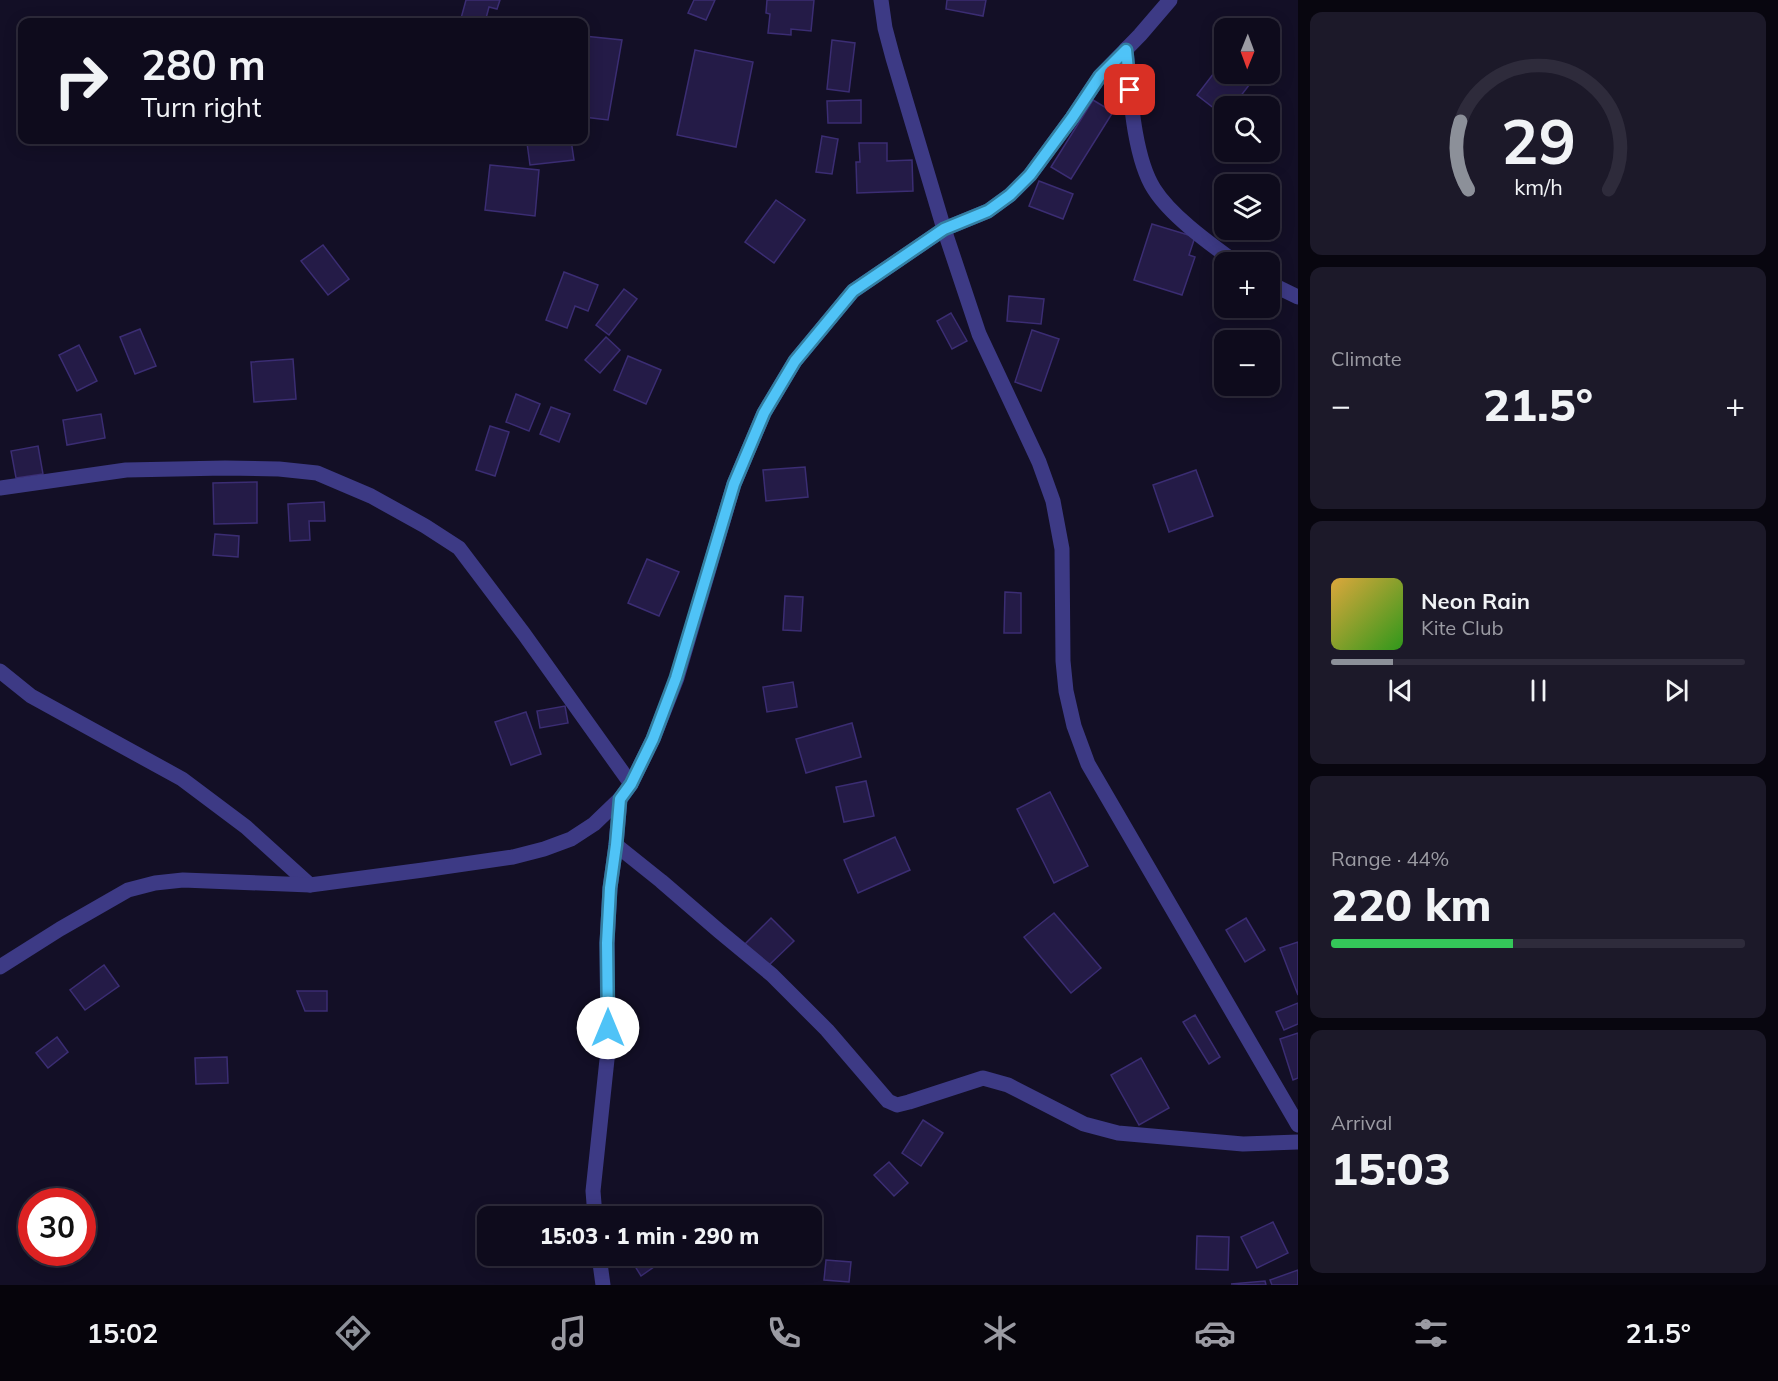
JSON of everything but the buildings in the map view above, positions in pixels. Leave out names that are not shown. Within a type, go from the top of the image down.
[{"type":"street","points":[[880,0],[885,28],[944,229],[979,334],[1039,462],[1053,501],[1062,549],[1063,662],[1066,691],[1074,726],[1088,764],[1298,1125]]},
{"type":"street","points":[[0,967],[128,890],[146,885],[183,880],[310,885],[513,857],[571,839],[594,824],[620,799],[631,784],[653,739],[676,678],[734,484],[764,413],[795,361],[853,291],[944,229],[988,211],[1010,195],[1030,175],[1100,76],[1170,0]]},
{"type":"street","points":[[1126,50],[1132,110],[1143,166],[1154,189],[1170,209],[1221,252]]},
{"type":"street","points":[[1280,288],[1298,297]]},
{"type":"street","points":[[0,488],[126,470],[279,468],[317,473],[371,496],[459,548],[524,634],[631,784]]},
{"type":"street","points":[[0,671],[31,696],[182,779],[246,827],[310,885]]},
{"type":"street","points":[[594,1206],[593,1191],[608,1050],[607,943],[610,888],[620,799]]},
{"type":"street","points":[[616,845],[772,975],[827,1030],[888,1101],[897,1104],[909,1102],[983,1078],[990,1078],[1008,1084],[1084,1124],[1118,1133],[1243,1144],[1298,1142]]},
{"type":"street","points":[[600,1266],[603,1285]]},
{"type":"route","points":[[608,1028],[607,943],[610,888],[620,799],[631,784],[653,739],[676,678],[734,484],[764,413],[795,361],[853,291],[944,229],[988,211],[1010,195],[1030,175],[1100,76],[1126,50],[1130,90]]}]
